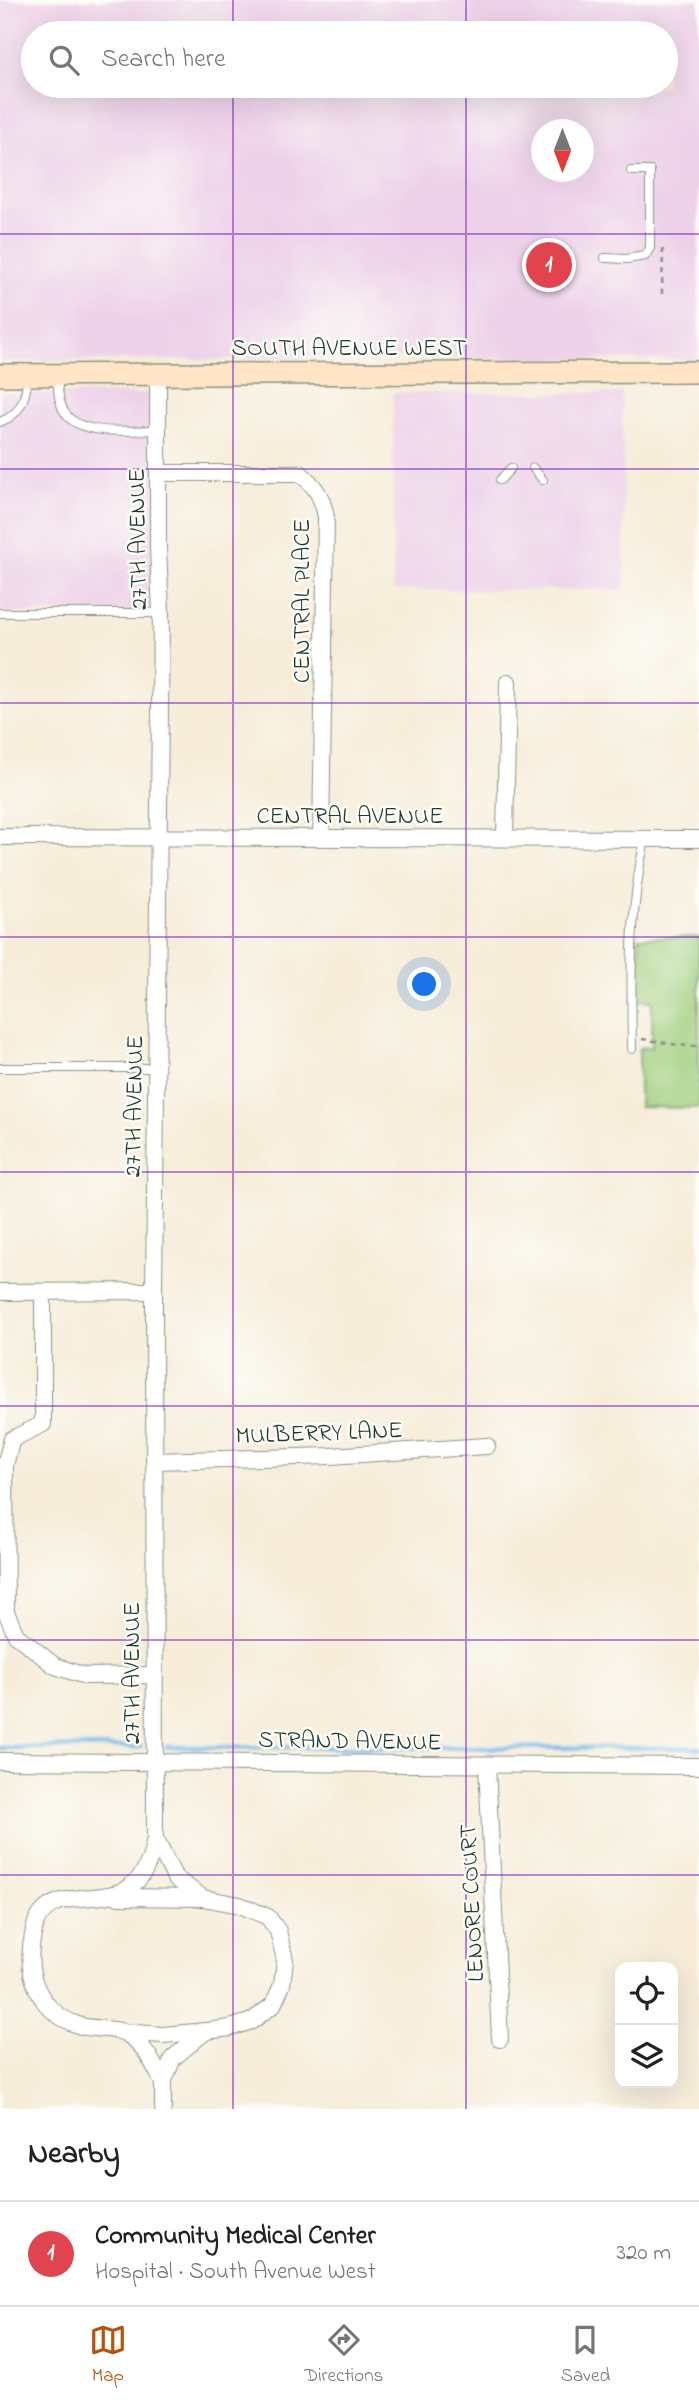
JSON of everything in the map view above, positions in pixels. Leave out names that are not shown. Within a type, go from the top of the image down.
[{"type":"street","name":"SOUTH AVENUE WEST","points":[[0,376],[699,372]]},
{"type":"street","name":"27TH AVENUE","points":[[112,1897],[135,1885],[148,1864],[155,1838],[153,1461],[161,613],[158,548],[158,374]]},
{"type":"street","name":"CENTRAL PLACE","points":[[159,473],[300,473],[314,485],[322,497],[326,517],[321,837]]},
{"type":"street","points":[[505,838],[508,682]]},
{"type":"street","name":"CENTRAL AVENUE","points":[[0,837],[699,839]]},
{"type":"street","points":[[0,1292],[154,1292]]},
{"type":"street","points":[[43,1292],[43,1424],[12,1439],[5,1465],[6,1612],[16,1635],[55,1666],[85,1676],[153,1675]]},
{"type":"street","name":"MULBERRY LANE","points":[[153,1461],[330,1456],[487,1447]]},
{"type":"street","name":"STRAND AVENUE","points":[[0,1761],[154,1760],[699,1766]]},
{"type":"street","name":"LENORE COURT","points":[[487,1765],[500,2039]]},
{"type":"street","name":"27TH AVENUE","points":[[155,1838],[175,1878],[202,1898]]},
{"type":"street","name":"27TH AVENUE","points":[[112,1897],[202,1898],[240,1905],[268,1917],[278,1931],[285,1960],[282,1985],[273,2005],[251,2021],[230,2028],[163,2035],[123,2032],[79,2026],[58,2016],[44,2004],[32,1978],[29,1952],[37,1920],[46,1909],[60,1901],[112,1897]]},
{"type":"street","name":"27TH AVENUE","points":[[163,2109],[163,2083],[173,2058],[206,2031]]},
{"type":"street","name":"27TH AVENUE","points":[[123,2032],[147,2052],[163,2083]]},
{"type":"lane","points":[[606,258],[637,258],[645,256],[650,248],[650,171],[631,171]]},
{"type":"lane","points":[[0,422],[13,415],[22,405],[28,375]]},
{"type":"lane","points":[[57,375],[58,396],[64,412],[75,423],[89,428],[111,430],[158,430]]},
{"type":"lane","points":[[500,480],[512,468]]},
{"type":"lane","points":[[533,468],[543,480]]},
{"type":"lane","points":[[0,613],[161,613]]},
{"type":"lane","points":[[632,1049],[631,927],[645,839]]},
{"type":"lane","points":[[0,1068],[156,1068]]},
{"type":"path","points":[[650,248],[663,246],[662,294]]},
{"type":"path","points":[[632,1038],[699,1046]]},
{"type":"shaded area","points":[[0,0],[699,0],[699,360],[399,358],[0,361]]},
{"type":"shaded area","points":[[0,393],[160,394],[161,613],[0,613]]},
{"type":"shaded area","points":[[393,393],[622,393],[625,590],[393,590]]},
{"type":"green space","points":[[639,937],[699,937],[699,1108],[639,1107],[639,1048],[652,1047],[652,1001],[639,1000]]},
{"type":"waterway","points":[[0,1748],[141,1747]]},
{"type":"waterway","points":[[166,1747],[699,1748]]},
{"type":"place","name":"Community Medical Center","points":[[549,265]]}]
